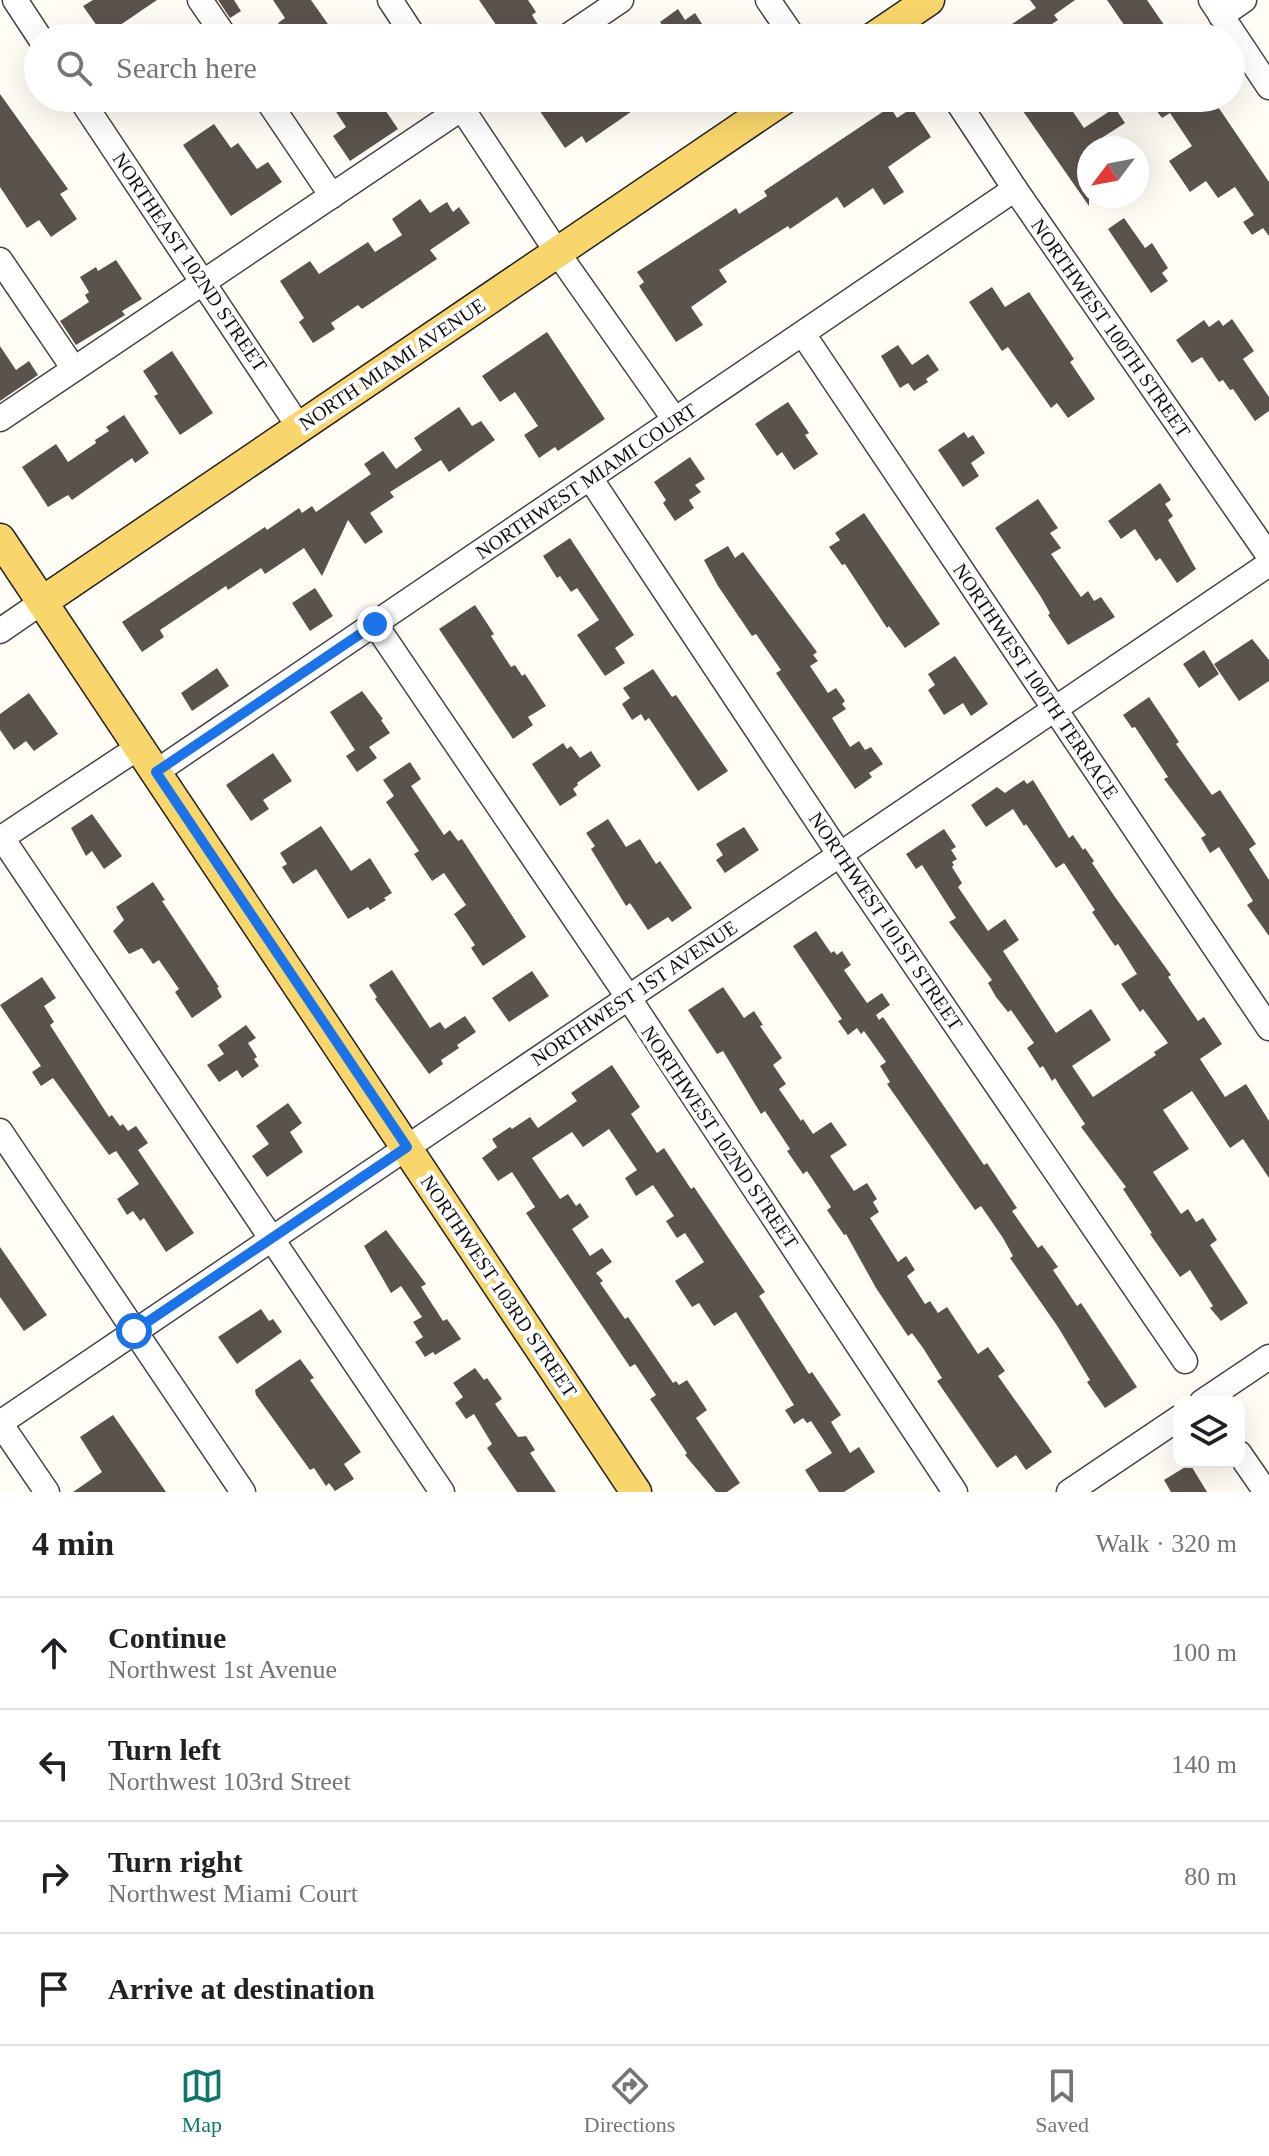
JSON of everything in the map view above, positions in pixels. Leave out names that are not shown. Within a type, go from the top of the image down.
[{"type":"main road","points":[[913,24],[929,0]]},
{"type":"main road","name":"NORTH MIAMI AVENUE","points":[[42,602],[764,112]]},
{"type":"main road","name":"NORTHWEST 103RD STREET","points":[[0,539],[636,1492]]},
{"type":"street","points":[[15,0],[31,24]]},
{"type":"street","points":[[200,0],[216,24]]},
{"type":"street","points":[[390,0],[406,24]]},
{"type":"street","points":[[586,10],[621,0]]},
{"type":"street","points":[[768,0],[784,24]]},
{"type":"street","points":[[1216,8],[1244,0]]},
{"type":"street","points":[[1245,51],[1269,87]]},
{"type":"street","name":"NORTHEAST 102ND STREET","points":[[89,112],[299,427]]},
{"type":"street","points":[[275,112],[332,196]]},
{"type":"street","points":[[0,419],[332,196],[450,112]]},
{"type":"street","points":[[472,112],[557,252],[675,420]]},
{"type":"street","name":"NORTHWEST 100TH STREET","points":[[964,112],[1269,556]]},
{"type":"street","name":"NORTHWEST MIAMI COURT","points":[[156,772],[1015,189]]},
{"type":"street","points":[[0,260],[74,369]]},
{"type":"street","name":"NORTHWEST 100TH TERRACE","points":[[803,334],[1269,1028]]},
{"type":"street","name":"NORTHWEST 101ST STREET","points":[[590,478],[840,855],[1185,1361]]},
{"type":"street","name":"NORTHWEST 1ST AVENUE","points":[[0,1423],[1269,564]]},
{"type":"street","name":"NORTH MIAMI AVENUE","points":[[0,631],[42,602]]},
{"type":"street","name":"NORTHWEST 102ND STREET","points":[[375,624],[628,997],[955,1492]]},
{"type":"street","points":[[139,747],[1,839],[442,1492]]},
{"type":"street","points":[[0,1131],[243,1492]]},
{"type":"street","points":[[1212,1396],[1269,1357]]},
{"type":"street","points":[[1069,1492],[1173,1422]]},
{"type":"street","points":[[0,1423],[47,1492]]},
{"type":"street","points":[[1245,1462],[1266,1492]]},
{"type":"building","points":[[93,0],[157,0],[122,24],[96,24],[83,6]]},
{"type":"building","points":[[218,0],[234,0],[241,11],[230,18]]},
{"type":"building","points":[[273,0],[311,0],[328,24],[279,24],[285,18]]},
{"type":"building","points":[[479,0],[528,0],[536,12],[532,15],[538,24],[495,24]]},
{"type":"building","points":[[1030,0],[1075,0],[1054,15],[1058,20],[1052,24],[1012,24],[1036,8]]},
{"type":"building","points":[[1107,0],[1147,0],[1163,24],[1123,24]]},
{"type":"building","points":[[678,9],[685,20],[695,13],[702,24],[661,24],[660,22]]},
{"type":"building","points":[[0,94],[68,189],[60,194],[77,219],[51,237],[39,220],[27,228],[0,187]]},
{"type":"building","points":[[336,112],[386,112],[398,129],[350,161],[333,136],[346,127]]},
{"type":"building","points":[[541,112],[631,112],[586,143],[582,136],[565,148]]},
{"type":"building","points":[[882,112],[893,112],[897,118],[906,112],[915,112],[931,137],[888,167],[904,192],[884,205],[873,188],[844,208],[837,197],[790,229],[788,226],[719,270],[727,282],[691,307],[703,325],[676,342],[639,286],[644,282],[637,272],[736,208],[739,214],[767,196],[764,191]]},
{"type":"building","points":[[1024,112],[1073,112],[1084,128],[1108,112],[1118,112],[1125,123],[1105,136],[1077,136],[1077,189]]},
{"type":"building","points":[[1158,112],[1222,112],[1269,182],[1269,236],[1263,228],[1252,235],[1243,222],[1254,215],[1235,187],[1218,198],[1206,181],[1190,192],[1169,161],[1192,146],[1170,113],[1162,118]]},
{"type":"building","points":[[214,124],[231,148],[238,143],[257,169],[268,162],[282,182],[231,216],[183,145]]},
{"type":"building","points":[[420,199],[430,213],[447,202],[453,212],[459,207],[470,223],[430,250],[437,259],[362,309],[358,305],[331,323],[335,329],[313,343],[299,322],[304,318],[280,281],[310,261],[319,274],[368,242],[375,252],[402,235],[392,219]]},
{"type":"building","points":[[1124,218],[1145,248],[1152,243],[1168,268],[1162,273],[1168,281],[1151,293],[1108,229]]},
{"type":"building","points":[[116,260],[142,299],[122,311],[125,315],[76,345],[60,321],[89,302],[85,295],[89,292],[80,277]]},
{"type":"building","points":[[992,287],[1005,307],[1029,292],[1074,359],[1070,362],[1095,399],[1068,418],[1057,403],[1051,408],[1008,347],[1002,351],[969,302]]},
{"type":"building","points":[[1232,319],[1254,351],[1243,359],[1269,397],[1269,411],[1255,421],[1233,389],[1230,390],[1223,380],[1219,382],[1202,357],[1192,363],[1176,340],[1204,320],[1209,327],[1219,320],[1223,326]]},
{"type":"building","points":[[547,332],[605,419],[558,451],[555,447],[539,458],[524,435],[538,426],[515,392],[500,402],[482,376]]},
{"type":"building","points":[[898,345],[912,365],[928,354],[939,370],[914,391],[908,383],[900,388],[881,356]]},
{"type":"building","points":[[0,346],[16,370],[29,361],[38,375],[0,401]]},
{"type":"building","points":[[172,351],[213,413],[180,435],[154,396],[158,394],[143,371]]},
{"type":"building","points":[[788,402],[809,433],[805,435],[818,454],[794,470],[782,452],[777,456],[755,424]]},
{"type":"building","points":[[459,407],[472,426],[481,421],[495,440],[449,472],[441,460],[390,492],[394,497],[370,513],[383,532],[365,544],[348,520],[322,576],[304,548],[265,574],[261,568],[228,590],[226,586],[160,630],[164,637],[142,652],[122,622],[265,527],[267,530],[299,508],[302,513],[312,506],[316,512],[371,474],[364,464],[383,451],[396,469],[422,450],[414,438]]},
{"type":"building","points":[[124,415],[149,453],[135,463],[132,458],[72,500],[68,495],[48,507],[22,467],[56,444],[68,462],[96,443],[95,440],[109,431],[106,427]]},
{"type":"building","points":[[964,432],[968,438],[973,435],[985,453],[971,463],[979,476],[963,487],[938,450]]},
{"type":"building","points":[[690,457],[705,479],[695,485],[701,492],[689,500],[694,508],[675,521],[654,482]]},
{"type":"building","points":[[1160,483],[1171,500],[1165,504],[1173,516],[1168,520],[1196,569],[1177,583],[1160,558],[1156,561],[1135,529],[1121,539],[1108,521]]},
{"type":"building","points":[[1038,499],[1058,528],[1050,533],[1061,548],[1051,554],[1081,597],[1088,591],[1094,601],[1101,597],[1115,617],[1068,645],[1048,615],[1050,613],[1041,597],[995,528]]},
{"type":"building","points":[[864,513],[940,624],[905,648],[889,626],[887,628],[845,564],[842,565],[829,547],[840,540],[835,533]]},
{"type":"building","points":[[570,538],[634,635],[615,648],[625,663],[605,676],[577,635],[599,620],[577,588],[571,592],[560,576],[557,578],[543,556]]},
{"type":"building","points":[[728,546],[735,558],[743,552],[817,652],[813,655],[818,661],[810,666],[828,693],[836,688],[845,701],[842,704],[846,709],[832,718],[850,747],[859,741],[865,750],[871,747],[883,764],[869,773],[872,777],[855,789],[776,673],[781,670],[756,634],[752,636],[704,560]]},
{"type":"building","points":[[315,588],[333,616],[310,631],[292,603]]},
{"type":"building","points":[[475,605],[511,667],[515,665],[522,676],[525,674],[546,706],[528,717],[533,725],[513,739],[439,629]]},
{"type":"building","points":[[1252,639],[1269,660],[1269,681],[1239,701],[1214,664]]},
{"type":"building","points":[[1204,650],[1219,674],[1199,688],[1183,664]]},
{"type":"building","points":[[955,656],[988,704],[971,716],[963,703],[944,715],[928,690],[935,685],[928,674]]},
{"type":"building","points":[[217,668],[229,686],[192,711],[181,693]]},
{"type":"building","points":[[653,669],[672,697],[676,695],[728,771],[698,791],[649,718],[645,721],[641,714],[632,720],[622,704],[630,698],[623,688]]},
{"type":"building","points":[[362,691],[390,733],[369,747],[377,758],[357,772],[346,756],[355,750],[330,712]]},
{"type":"building","points":[[29,693],[58,734],[34,751],[26,741],[14,750],[0,730],[0,714]]},
{"type":"building","points":[[1149,697],[1179,742],[1176,744],[1212,795],[1220,790],[1256,844],[1249,849],[1269,880],[1269,936],[1247,905],[1253,901],[1219,847],[1210,853],[1201,838],[1206,835],[1164,779],[1168,777],[1135,727],[1132,728],[1123,715]]},
{"type":"building","points":[[563,743],[567,749],[571,746],[580,758],[591,751],[601,766],[577,783],[573,789],[577,795],[560,806],[532,764]]},
{"type":"building","points":[[273,753],[292,781],[263,800],[269,809],[251,821],[226,785]]},
{"type":"building","points":[[410,762],[421,779],[411,786],[444,835],[450,830],[458,841],[462,839],[526,937],[483,966],[471,948],[475,945],[454,914],[466,905],[444,873],[432,881],[414,854],[419,851],[386,802],[394,796],[383,780]]},
{"type":"building","points":[[1024,780],[1027,784],[1033,780],[1069,838],[1073,835],[1083,850],[1085,848],[1115,897],[1171,975],[1168,977],[1198,1021],[1204,1017],[1222,1044],[1200,1059],[1225,1097],[1246,1084],[1269,1121],[1269,1178],[1243,1139],[1230,1148],[1192,1091],[1163,1110],[1189,1149],[1153,1172],[1181,1214],[1188,1209],[1196,1222],[1203,1218],[1217,1240],[1210,1245],[1248,1303],[1221,1321],[1210,1308],[1213,1306],[1190,1270],[1180,1277],[1150,1234],[1123,1189],[1126,1187],[1081,1127],[1085,1124],[1055,1078],[1052,1081],[1027,1048],[1034,1043],[1011,1010],[1008,1012],[996,997],[988,983],[992,980],[949,922],[956,918],[922,865],[916,869],[906,854],[944,829],[956,847],[951,850],[957,859],[952,862],[952,867],[962,883],[958,887],[988,931],[1005,919],[1019,940],[1003,951],[1056,1033],[1091,1009],[1111,1040],[1072,1066],[1093,1097],[1156,1055],[1154,1052],[1168,1043],[1143,1009],[1140,1012],[1121,984],[1137,974],[1092,912],[1095,910],[1064,863],[1056,868],[1013,809],[986,827],[971,805],[997,787],[1005,793]]},
{"type":"building","points":[[92,814],[122,856],[104,869],[92,851],[86,856],[71,828]]},
{"type":"building","points":[[608,819],[626,847],[640,839],[656,864],[660,861],[692,908],[672,922],[668,917],[648,930],[630,903],[626,906],[591,849],[595,846],[586,833]]},
{"type":"building","points":[[321,826],[351,871],[370,858],[392,893],[384,898],[386,900],[348,919],[316,869],[293,884],[282,867],[287,864],[280,853]]},
{"type":"building","points":[[744,827],[759,850],[725,873],[716,860],[723,855],[716,844]]},
{"type":"building","points":[[153,882],[165,900],[162,901],[219,987],[222,997],[192,1018],[175,992],[179,989],[159,960],[153,964],[142,948],[129,954],[113,931],[124,920],[116,907]]},
{"type":"building","points":[[816,931],[831,953],[834,951],[837,955],[842,951],[851,965],[844,970],[867,1003],[882,993],[890,1005],[876,1015],[879,1020],[883,1017],[984,1165],[987,1163],[1017,1208],[1012,1211],[1038,1248],[1042,1245],[1058,1267],[1053,1270],[1077,1306],[1081,1303],[1137,1387],[1105,1408],[1087,1382],[1090,1380],[1058,1327],[1010,1258],[1013,1256],[1003,1238],[981,1206],[975,1210],[887,1084],[890,1082],[880,1066],[886,1062],[864,1031],[861,1034],[857,1028],[848,1035],[838,1021],[842,1019],[793,946]]},
{"type":"building","points":[[392,970],[430,1028],[440,1022],[445,1029],[465,1016],[476,1032],[457,1045],[459,1048],[441,1060],[443,1064],[429,1074],[375,999],[377,997],[369,985]]},
{"type":"building","points":[[532,971],[549,996],[509,1022],[492,998]]},
{"type":"building","points":[[42,977],[56,998],[44,1006],[54,1022],[50,1025],[109,1117],[112,1115],[128,1131],[136,1126],[148,1143],[138,1150],[194,1233],[166,1252],[144,1218],[140,1221],[133,1211],[127,1215],[117,1199],[139,1184],[116,1151],[109,1155],[53,1078],[41,1086],[32,1072],[41,1066],[0,1005]]},
{"type":"building","points":[[723,987],[744,1018],[754,1011],[763,1025],[760,1026],[782,1058],[773,1065],[786,1084],[779,1089],[801,1121],[803,1119],[813,1134],[831,1122],[847,1145],[830,1156],[854,1191],[867,1183],[877,1199],[873,1202],[879,1212],[870,1218],[898,1262],[906,1256],[915,1270],[907,1276],[925,1304],[930,1301],[938,1313],[947,1307],[978,1354],[988,1347],[1005,1371],[998,1376],[1052,1452],[1026,1470],[1016,1455],[997,1468],[937,1381],[942,1378],[923,1348],[912,1333],[908,1336],[876,1288],[846,1234],[827,1210],[831,1207],[807,1171],[803,1174],[787,1151],[790,1149],[765,1111],[761,1114],[723,1051],[717,1054],[688,1010]]},
{"type":"building","points":[[246,1025],[256,1038],[248,1043],[259,1066],[242,1078],[237,1070],[219,1082],[207,1065],[224,1054],[218,1045]]},
{"type":"building","points":[[612,1065],[640,1107],[631,1114],[657,1153],[664,1148],[691,1189],[694,1187],[765,1292],[759,1296],[809,1374],[812,1372],[841,1415],[831,1422],[850,1453],[859,1447],[875,1472],[844,1492],[819,1492],[805,1470],[832,1453],[811,1421],[807,1423],[803,1418],[794,1424],[785,1410],[794,1405],[736,1312],[714,1326],[699,1303],[692,1307],[675,1281],[704,1262],[685,1233],[677,1238],[666,1221],[674,1216],[653,1185],[636,1196],[625,1178],[637,1170],[609,1129],[583,1147],[572,1132],[532,1158],[560,1199],[568,1194],[576,1206],[580,1203],[589,1217],[572,1229],[590,1256],[602,1248],[612,1262],[596,1273],[625,1319],[628,1317],[673,1383],[676,1381],[679,1385],[687,1380],[707,1410],[696,1418],[740,1483],[727,1492],[716,1492],[685,1455],[687,1453],[650,1399],[656,1395],[635,1364],[630,1367],[526,1213],[535,1207],[512,1172],[498,1181],[482,1158],[497,1147],[492,1139],[530,1117],[538,1128],[577,1101],[571,1093]]},
{"type":"building","points":[[288,1103],[302,1123],[290,1132],[303,1152],[267,1177],[252,1156],[269,1144],[256,1126]]},
{"type":"building","points":[[386,1230],[426,1284],[421,1287],[443,1321],[447,1319],[461,1339],[435,1355],[433,1352],[425,1357],[415,1342],[423,1337],[413,1322],[422,1317],[401,1286],[391,1293],[364,1246]]},
{"type":"building","points":[[0,1247],[47,1315],[24,1331],[0,1297]]},
{"type":"building","points":[[261,1309],[282,1332],[237,1364],[218,1337]]},
{"type":"building","points":[[300,1359],[314,1378],[310,1380],[361,1452],[344,1464],[354,1479],[335,1491],[329,1483],[326,1486],[314,1468],[310,1470],[256,1395],[255,1390]]},
{"type":"building","points":[[475,1368],[484,1380],[487,1378],[502,1399],[495,1404],[518,1437],[526,1436],[535,1450],[530,1453],[556,1492],[517,1492],[487,1448],[492,1444],[474,1414],[466,1419],[455,1403],[463,1397],[453,1383]]},
{"type":"building","points":[[113,1415],[166,1492],[73,1492],[102,1472],[80,1437]]},
{"type":"building","points":[[1184,1468],[1192,1468],[1207,1492],[1171,1492],[1164,1480]]},
{"type":"route","points":[[134,1331],[407,1147],[156,772],[375,624]]}]
